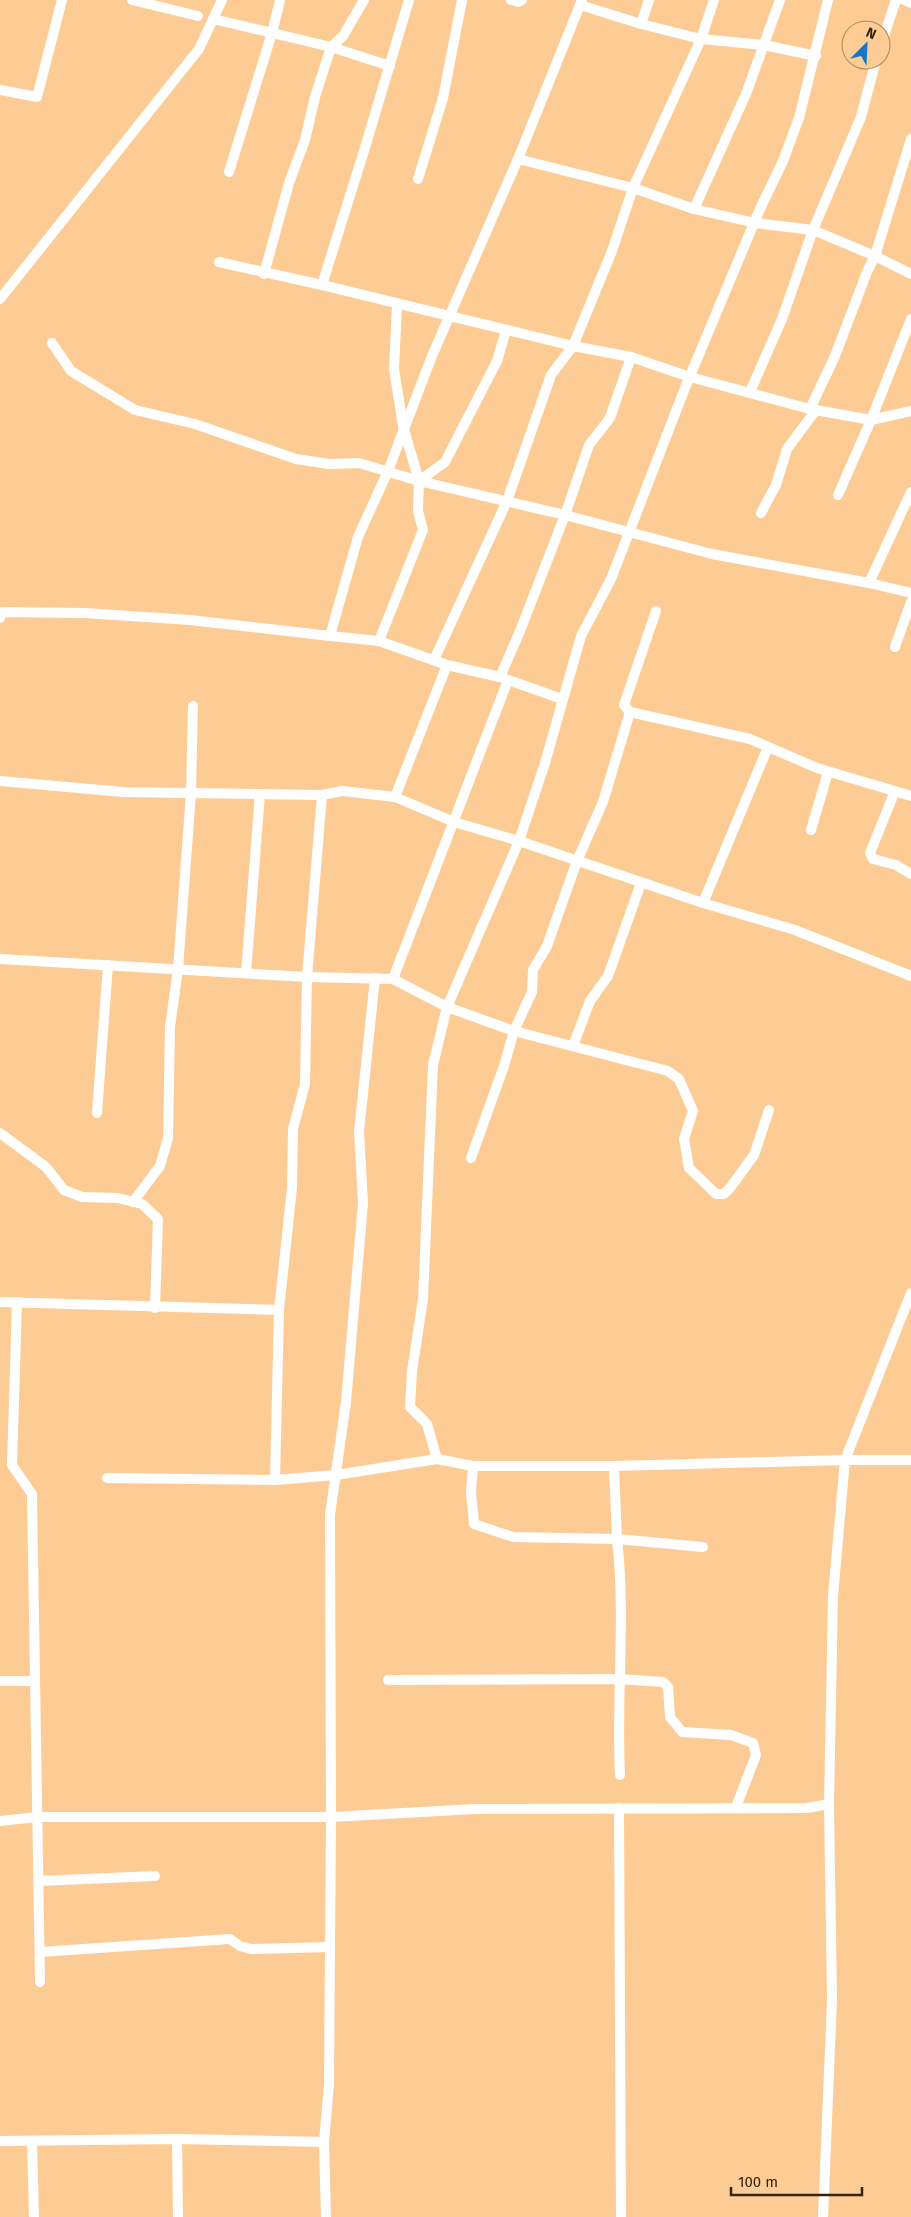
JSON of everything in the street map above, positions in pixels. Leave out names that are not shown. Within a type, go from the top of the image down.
[{"type":"street","points":[[0,90],[37,98],[62,0]]},
{"type":"street","points":[[132,0],[198,16]]},
{"type":"street","points":[[0,299],[199,49],[222,0]]},
{"type":"street","points":[[229,172],[272,33],[280,0]]},
{"type":"street","points":[[264,274],[289,183],[305,140],[314,97],[331,47],[343,36],[364,0]]},
{"type":"street","points":[[322,285],[409,0]]},
{"type":"street","points":[[418,180],[443,98],[462,0]]},
{"type":"street","points":[[511,0],[518,2],[522,0]]},
{"type":"street","points":[[641,24],[649,0]]},
{"type":"street","points":[[434,660],[506,501],[551,376],[573,346],[612,251],[633,188],[702,39],[714,0]]},
{"type":"street","points":[[694,209],[746,94],[780,0]]},
{"type":"street","points":[[437,1459],[426,1424],[410,1407],[412,1371],[423,1299],[433,1065],[447,1007],[519,841],[545,763],[581,636],[611,579],[690,377],[783,161],[799,118],[816,56],[828,0]]},
{"type":"street","points":[[889,20],[896,0]]},
{"type":"street","points":[[904,0],[911,4]]},
{"type":"street","points":[[330,636],[358,537],[388,471],[432,356],[518,160],[581,3],[641,24],[702,39],[764,45],[816,56]]},
{"type":"street","points":[[214,19],[331,47],[390,66]]},
{"type":"street","points":[[750,392],[782,319],[813,230],[861,117],[873,70]]},
{"type":"street","points":[[761,514],[776,485],[787,449],[813,410],[875,256],[911,139]]},
{"type":"street","points":[[518,160],[633,188],[694,209],[755,224],[813,230],[875,256],[911,274]]},
{"type":"street","points":[[219,262],[573,346],[630,356],[690,377],[813,410],[871,420],[911,410]]},
{"type":"street","points":[[379,641],[423,530],[418,511],[420,480],[404,426],[394,369],[397,304]]},
{"type":"street","points":[[838,495],[910,325]]},
{"type":"street","points":[[420,480],[445,462],[497,361],[506,330]]},
{"type":"street","points":[[52,343],[72,371],[135,410],[195,424],[296,459],[329,464],[359,463],[712,554],[869,583],[911,593]]},
{"type":"street","points":[[393,979],[454,822],[520,632],[589,446],[610,418],[630,356]]},
{"type":"street","points":[[869,583],[911,492]]},
{"type":"street","points":[[895,646],[911,602]]},
{"type":"street","points":[[656,611],[624,705],[630,712],[750,739],[828,772],[911,796]]},
{"type":"street","points":[[0,618],[0,612],[85,613],[190,620],[379,641],[447,665],[504,678],[562,699]]},
{"type":"street","points":[[395,797],[447,665]]},
{"type":"street","points":[[133,1202],[160,1166],[168,1138],[170,1027],[178,969],[191,793],[194,706]]},
{"type":"street","points":[[472,1158],[514,1031],[532,992],[533,970],[547,946],[577,861],[603,802],[630,712]]},
{"type":"street","points":[[703,904],[768,747]]},
{"type":"street","points":[[811,830],[828,772]]},
{"type":"street","points":[[0,780],[123,792],[322,795],[342,791],[395,797],[454,822],[519,841],[703,904],[795,930],[911,976]]},
{"type":"street","points":[[895,791],[870,853],[873,858],[896,865],[911,874]]},
{"type":"street","points":[[246,973],[260,794]]},
{"type":"street","points":[[275,1480],[279,1310],[292,1188],[293,1129],[306,1084],[306,977],[322,795]]},
{"type":"street","points":[[573,1046],[590,1001],[608,976],[641,883]]},
{"type":"street","points":[[0,959],[306,977],[393,979],[447,1007],[514,1031],[668,1071],[679,1078],[693,1111],[684,1139],[688,1168],[716,1194],[724,1194],[730,1188],[754,1154],[769,1110]]},
{"type":"street","points":[[97,1113],[108,966]]},
{"type":"street","points":[[326,2217],[324,2142],[329,2084],[331,1817],[330,1515],[346,1402],[363,1202],[359,1132],[375,978]]},
{"type":"street","points":[[0,1133],[46,1166],[64,1190],[82,1198],[118,1198],[142,1204],[158,1219],[155,1308]]},
{"type":"street","points":[[823,2217],[832,2000],[829,1804],[833,1596],[844,1460],[911,1293]]},
{"type":"street","points":[[0,1302],[155,1308],[279,1310]]},
{"type":"street","points":[[17,1302],[12,1465],[32,1494],[40,1982]]},
{"type":"street","points":[[107,1478],[275,1480],[336,1475],[437,1459],[473,1466],[614,1466],[911,1460]]},
{"type":"street","points":[[473,1466],[471,1492],[474,1524],[513,1537],[617,1539],[703,1547]]},
{"type":"street","points":[[614,1466],[617,1539],[618,1739],[620,1775]]},
{"type":"street","points":[[388,1680],[619,1679],[663,1682],[668,1687],[670,1717],[682,1732],[731,1735],[753,1743],[756,1755],[736,1807]]},
{"type":"street","points":[[0,1681],[35,1682]]},
{"type":"street","points":[[0,1821],[38,1817],[331,1817],[475,1809],[807,1808],[829,1804]]},
{"type":"street","points":[[619,1808],[621,2217]]},
{"type":"street","points":[[38,1881],[154,1876]]},
{"type":"street","points":[[40,1952],[230,1940],[240,1946],[251,1949],[330,1947]]},
{"type":"street","points":[[0,2141],[177,2139],[324,2142]]},
{"type":"street","points":[[177,2139],[178,2217]]},
{"type":"street","points":[[32,2141],[34,2217]]}]
